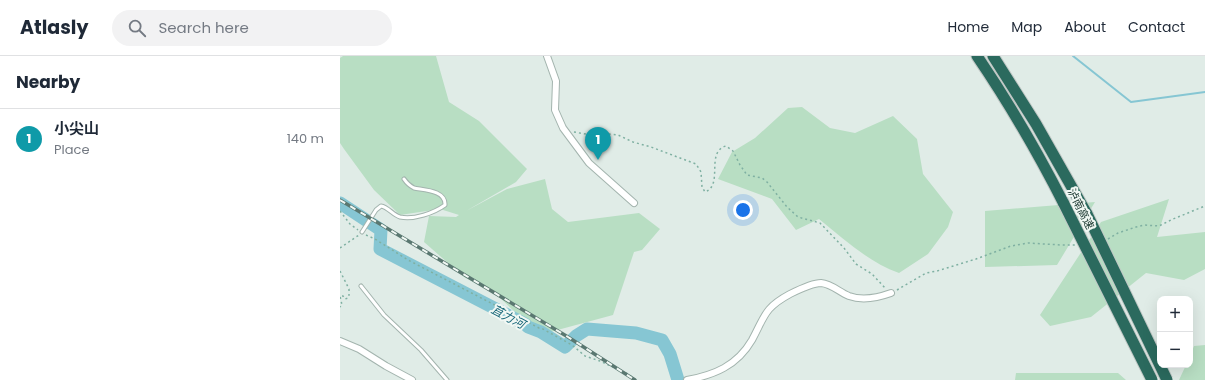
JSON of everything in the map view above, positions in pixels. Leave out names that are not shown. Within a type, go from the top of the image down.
[{"type":"highway","name":"泸南高速","points":[[977,56],[1028,138],[1064,204],[1152,380]]},
{"type":"highway","name":"泸南高速","points":[[993,56],[1036,124],[1087,214],[1167,380]]},
{"type":"street","points":[[546,56],[556,81],[555,110],[563,128],[589,163],[634,203]]},
{"type":"street","points":[[687,380],[713,374],[736,361],[752,341],[769,308],[790,294],[803,288],[820,283],[835,287],[850,297],[853,296],[860,298],[876,298],[891,293]]},
{"type":"street","points":[[340,341],[359,349],[412,380]]},
{"type":"lane","points":[[362,232],[380,206],[399,217],[408,217],[428,213],[445,205],[444,199],[436,193],[414,188],[404,179]]},
{"type":"lane","points":[[361,286],[384,315],[422,350],[447,380]]},
{"type":"path","points":[[563,128],[569,132],[591,135],[609,134],[618,136],[696,164],[701,172],[702,188],[705,192],[710,190],[713,184],[716,159],[721,148],[726,146],[733,151],[740,165],[748,175],[762,178],[769,184],[787,207],[798,218],[820,223],[844,248],[856,264],[872,274],[891,293],[929,271],[937,271],[1011,246],[1028,243],[1075,245]]},
{"type":"path","points":[[1103,242],[1118,233],[1136,227],[1144,225],[1159,226],[1205,206]]},
{"type":"path","points":[[340,211],[350,224],[408,260],[565,341],[584,356],[600,361],[628,374],[636,380]]},
{"type":"path","points":[[340,248],[356,238],[362,232]]},
{"type":"path","points":[[340,271],[350,292],[348,298],[345,299],[343,296],[340,296],[342,305],[340,307]]},
{"type":"green space","points":[[343,56],[436,56],[449,102],[479,121],[527,169],[516,182],[466,211],[507,189],[545,179],[552,209],[568,222],[639,213],[660,229],[642,250],[634,252],[613,315],[539,335],[496,294],[464,277],[424,242],[429,216],[456,217],[459,215],[440,209],[400,215],[374,190],[344,149],[340,143],[340,58]]},
{"type":"green space","points":[[802,107],[830,128],[855,133],[893,116],[917,139],[923,174],[953,212],[948,227],[928,254],[899,273],[877,263],[847,242],[819,219],[796,230],[772,199],[718,179],[732,152],[755,138],[788,108]]},
{"type":"green space","points":[[1169,199],[1157,237],[1205,232],[1205,269],[1184,280],[1146,273],[1091,317],[1050,326],[1040,315],[1101,222]]},
{"type":"green space","points":[[1095,202],[1057,265],[985,267],[985,211]]},
{"type":"green space","points":[[1205,345],[1205,380],[1179,380],[1185,368],[1193,368],[1194,346]]},
{"type":"green space","points":[[1016,373],[1118,373],[1126,380],[1015,380]]},
{"type":"waterway","points":[[1073,56],[1131,102],[1205,92]]},
{"type":"waterway","name":"苴力河","points":[[340,203],[381,230],[380,249],[525,324],[528,327],[541,332],[565,347],[576,336],[587,329],[636,333],[662,340],[670,354],[678,380]]},
{"type":"railway","points":[[340,200],[568,337],[635,380]]},
{"type":"place","name":"小尖山","points":[[598,160]]}]
